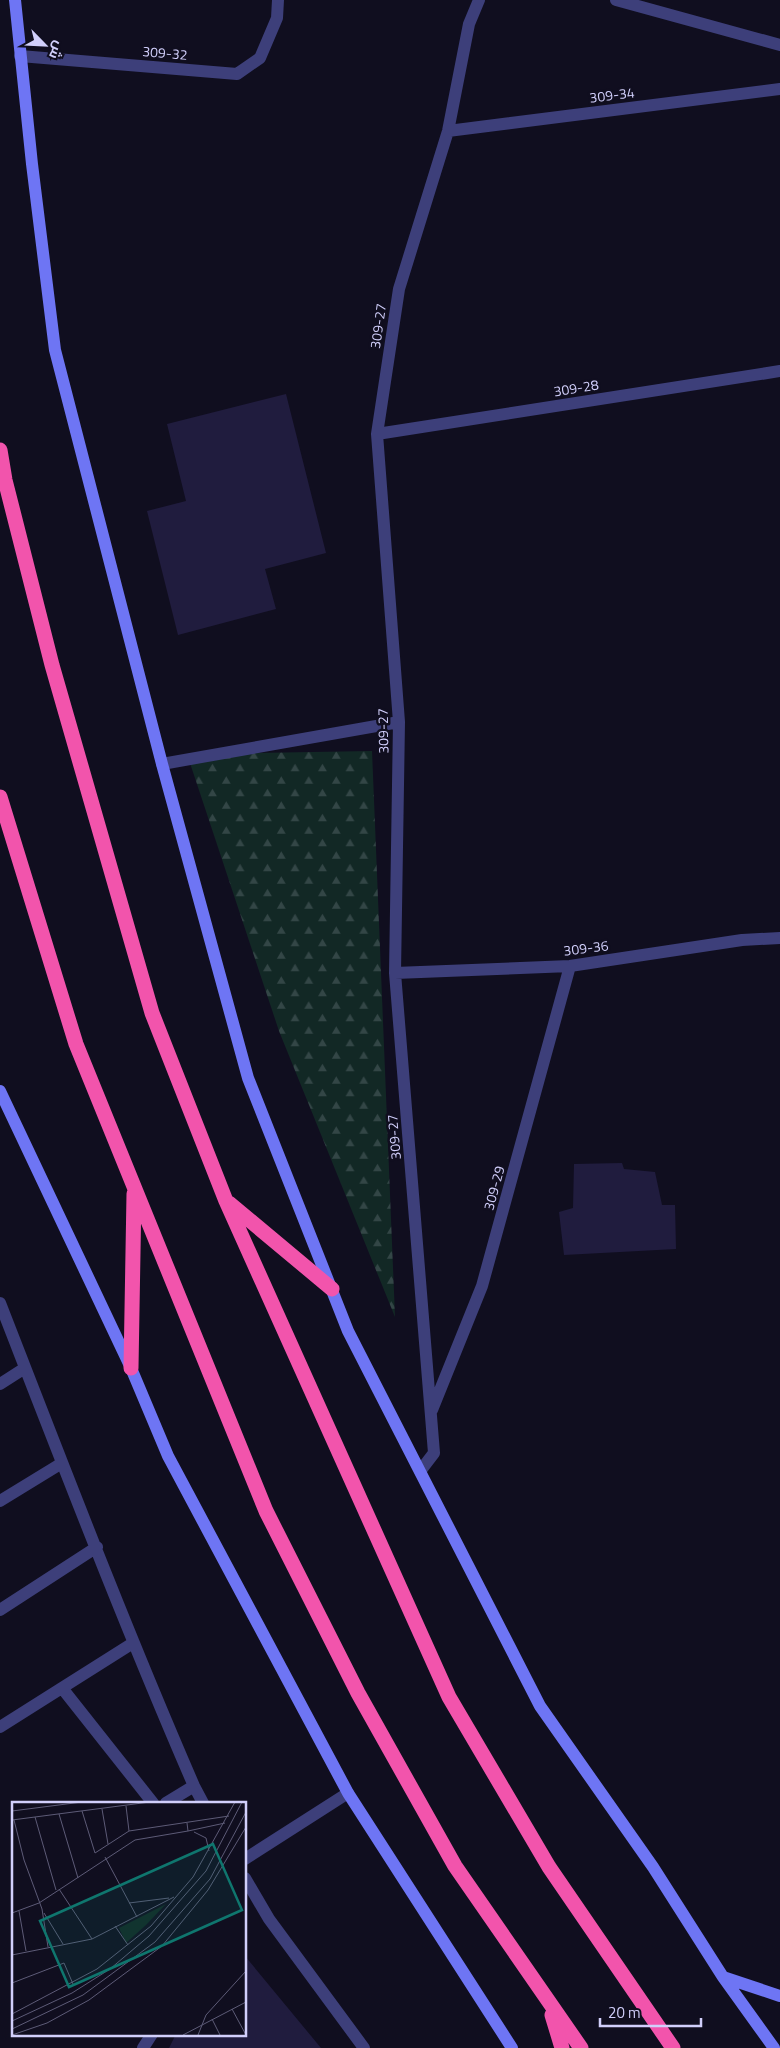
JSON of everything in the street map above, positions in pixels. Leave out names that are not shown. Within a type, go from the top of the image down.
[{"type":"highway","points":[[0,450],[5,480],[52,665],[152,1013],[226,1201],[449,1697],[549,1867],[673,2048]]},
{"type":"highway","points":[[0,797],[76,1044],[270,1520],[358,1693],[455,1866],[548,2004],[581,2048]]},
{"type":"highway","points":[[131,1368],[134,1188]]},
{"type":"highway","points":[[226,1201],[332,1288]]},
{"type":"highway","points":[[548,2004],[562,2048]]},
{"type":"main road","points":[[15,0],[55,350],[162,764],[248,1078],[348,1331],[540,1706],[653,1867],[723,1976],[774,2048]]},
{"type":"main road","points":[[0,1091],[131,1368],[168,1456],[348,1793],[512,2048]]},
{"type":"main road","points":[[723,1976],[780,1996]]},
{"type":"street","name":"309-32","points":[[20,56],[237,74],[260,58],[277,18],[278,0]]},
{"type":"street","name":"309-27","points":[[420,1470],[434,1452],[395,973],[399,722],[377,434],[399,289],[448,130],[469,24],[479,0]]},
{"type":"street","points":[[616,0],[780,45]]},
{"type":"street","name":"309-34","points":[[448,130],[780,89]]},
{"type":"street","name":"309-28","points":[[377,434],[780,371]]},
{"type":"street","points":[[162,764],[399,722]]},
{"type":"street","name":"309-36","points":[[395,973],[570,966],[742,940],[780,938]]},
{"type":"street","name":"309-29","points":[[431,1413],[482,1286],[570,966]]},
{"type":"street","points":[[0,1303],[133,1643],[202,1802]]},
{"type":"street","points":[[0,1384],[25,1368]]},
{"type":"street","points":[[0,1501],[62,1463]]},
{"type":"street","points":[[0,1610],[97,1547]]},
{"type":"street","points":[[0,1727],[133,1643]]},
{"type":"street","points":[[62,1688],[152,1802]]},
{"type":"street","points":[[168,1802],[194,1786]]},
{"type":"street","points":[[246,1858],[348,1793]]},
{"type":"street","points":[[246,1880],[269,1919],[364,2048]]},
{"type":"street","points":[[143,2048],[151,2036]]},
{"type":"green space","points":[[372,751],[395,1317],[279,1031],[187,754]]},
{"type":"building","points":[[286,394],[326,553],[265,569],[276,609],[178,635],[147,511],[186,501],[167,424]]},
{"type":"building","points":[[622,1163],[624,1169],[655,1172],[662,1205],[675,1205],[676,1249],[564,1255],[559,1212],[573,1208],[574,1164]]},
{"type":"building","points":[[246,1957],[321,2048],[169,2048],[175,2036],[246,2036]]}]
